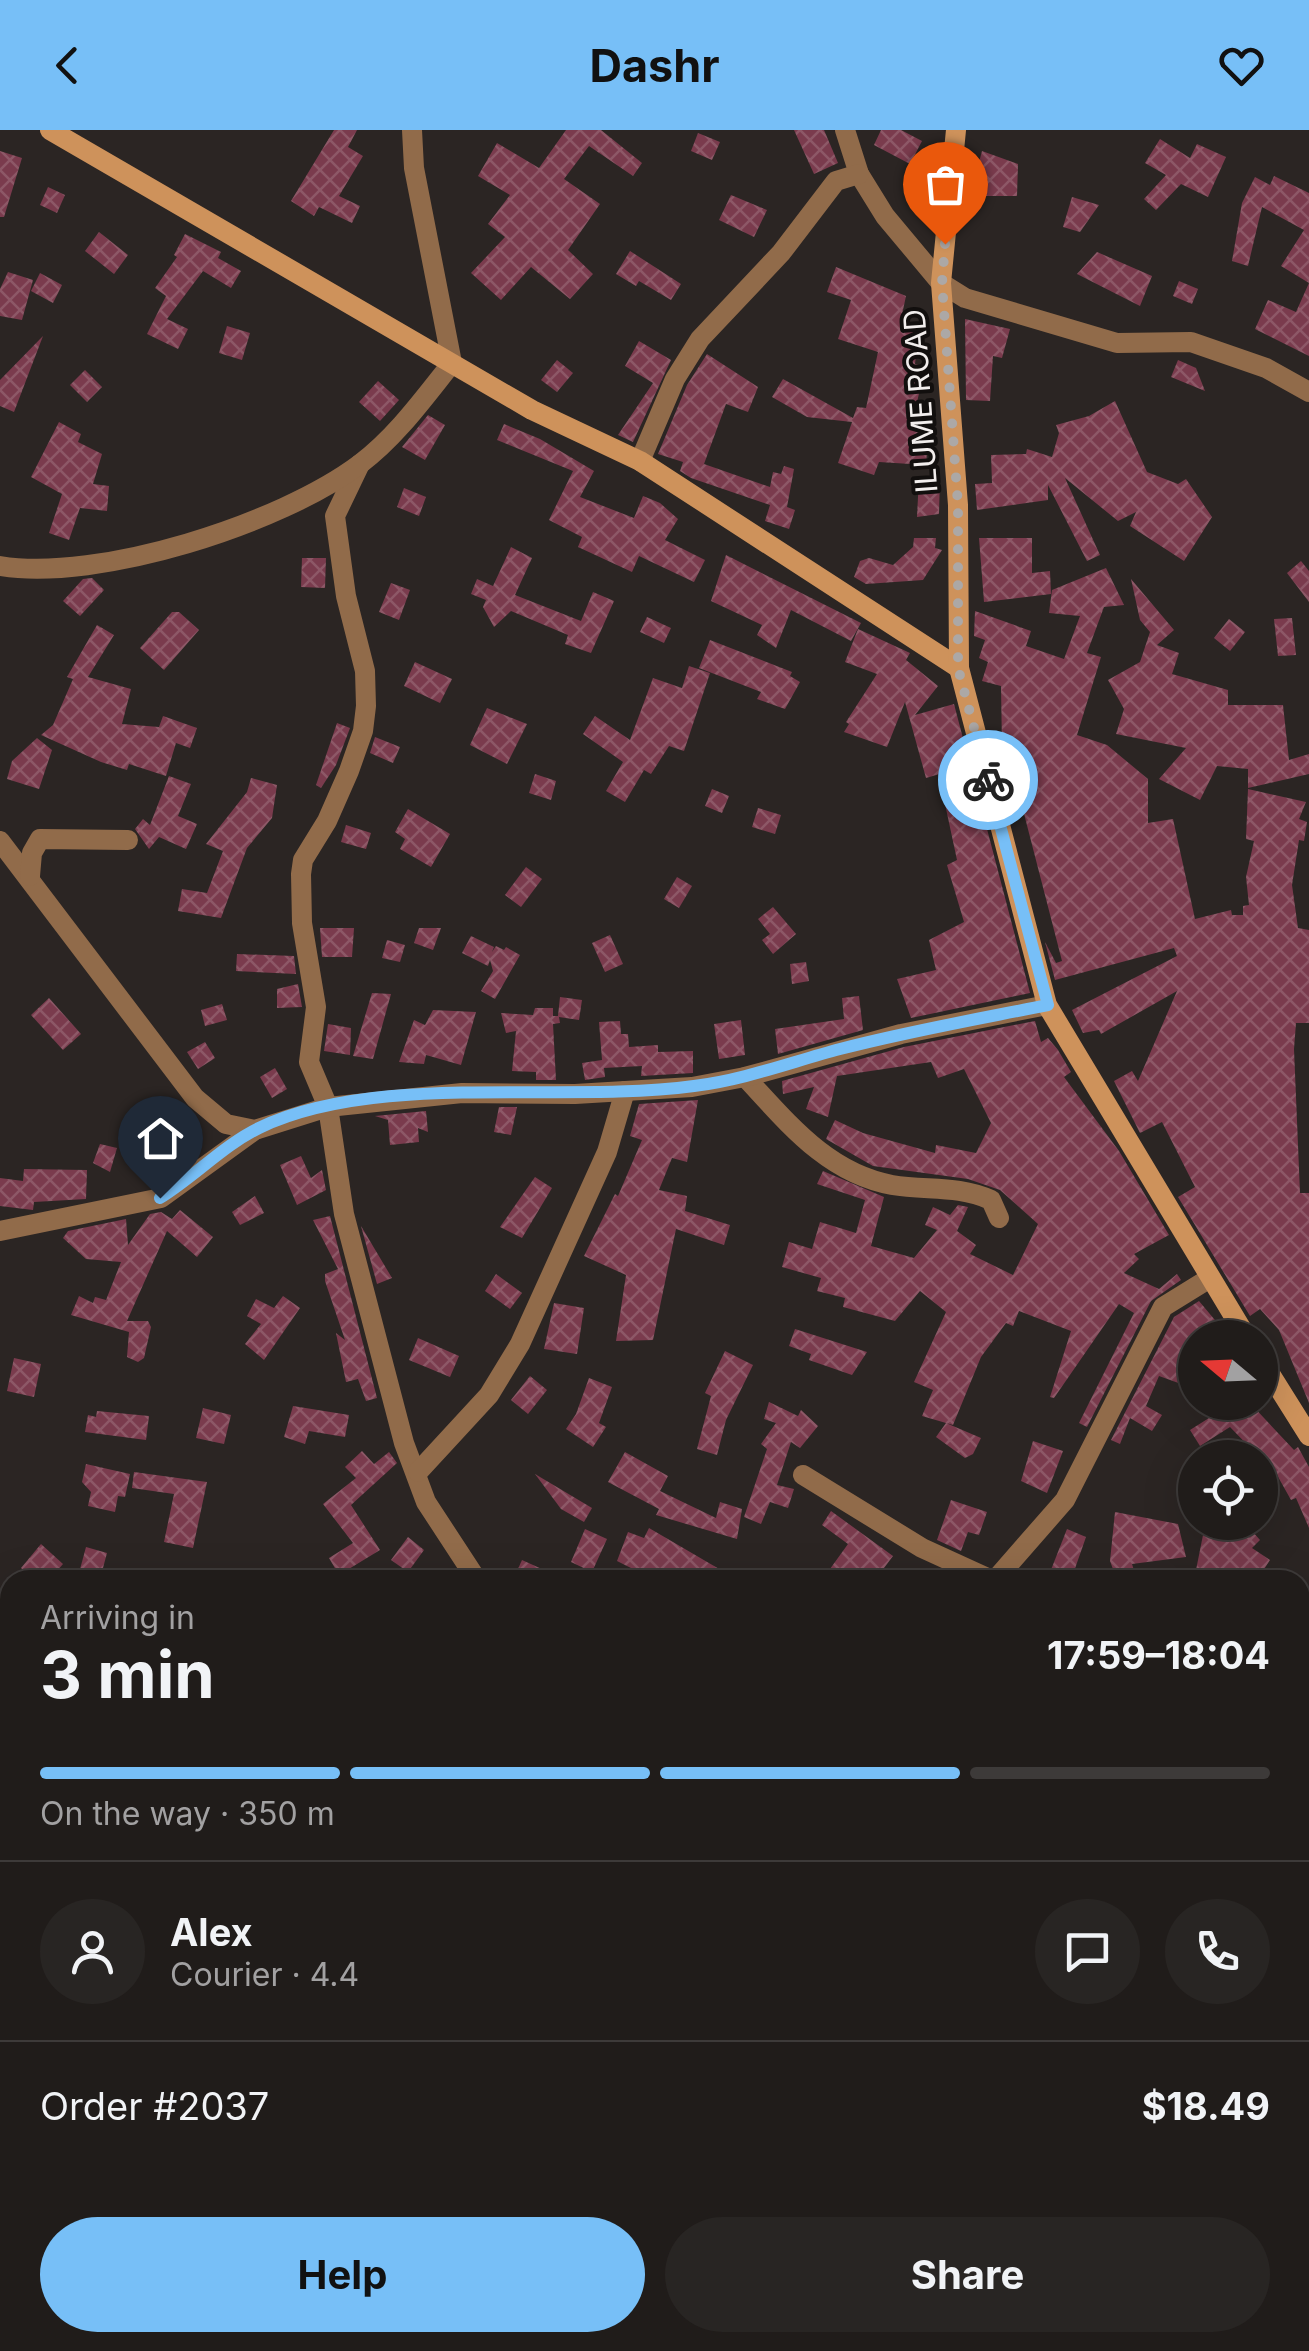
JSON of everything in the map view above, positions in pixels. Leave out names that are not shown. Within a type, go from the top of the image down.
[{"type":"street","points":[[50,130],[532,410],[640,461],[958,668]]},
{"type":"street","points":[[412,130],[417,185],[452,363]]},
{"type":"street","points":[[845,130],[859,174],[885,216],[942,283],[965,298],[1117,343],[1191,342],[1266,368],[1309,392]]},
{"type":"street","name":"ILUME ROAD","points":[[956,130],[942,283],[958,505],[958,668],[1048,1005],[1236,1320]]},
{"type":"street","points":[[640,461],[675,379],[700,339],[781,253],[836,181],[859,174]]},
{"type":"street","points":[[0,566],[113,564],[283,509],[360,464],[405,420],[452,363]]},
{"type":"street","points":[[360,464],[335,516],[346,596],[365,671],[364,731],[301,874],[302,923],[316,1007],[309,1062],[328,1107],[333,1163],[404,1442],[426,1502],[471,1570]]},
{"type":"street","points":[[30,876],[32,853],[40,839],[128,840]]},
{"type":"street","points":[[0,841],[195,1098],[226,1124],[255,1130]]},
{"type":"street","points":[[0,1231],[160,1198],[255,1130],[328,1107],[462,1094],[625,1091],[745,1078],[901,1034],[1048,1005]]},
{"type":"street","points":[[745,1078],[817,1153],[888,1184],[969,1190],[991,1200],[999,1218]]},
{"type":"street","points":[[418,1472],[489,1395],[520,1344],[607,1152],[625,1091]]},
{"type":"street","points":[[1003,1570],[1065,1500],[1162,1307],[1210,1278]]},
{"type":"street","points":[[1278,1387],[1309,1436]]},
{"type":"street","points":[[803,1475],[922,1548],[972,1570]]},
{"type":"building","points":[[334,130],[357,130],[348,147],[363,156],[339,196],[360,206],[352,223],[319,207],[314,216],[291,201]]},
{"type":"building","points":[[566,130],[601,130],[642,163],[633,176],[589,146],[564,179],[600,204],[568,250],[593,274],[570,299],[531,267],[501,300],[471,273],[505,237],[488,224],[510,195],[478,176],[497,143],[539,168]]},
{"type":"building","points":[[794,130],[824,130],[838,163],[814,174]]},
{"type":"building","points":[[881,130],[901,130],[922,141],[910,164],[874,145]]},
{"type":"building","points":[[698,133],[720,142],[712,160],[691,151]]},
{"type":"building","points":[[1160,139],[1190,158],[1197,144],[1226,157],[1208,197],[1181,184],[1156,210],[1144,199],[1166,175],[1145,163]]},
{"type":"building","points":[[0,151],[22,158],[4,217],[0,217]]},
{"type":"building","points":[[982,151],[1018,164],[1017,196],[983,196],[984,172],[977,170]]},
{"type":"building","points":[[1274,176],[1309,193],[1309,283],[1281,266],[1304,230],[1262,207],[1248,266],[1232,261],[1242,203],[1255,177],[1270,185]]},
{"type":"building","points":[[48,187],[65,195],[57,213],[40,205]]},
{"type":"building","points":[[731,195],[767,210],[754,237],[719,220]]},
{"type":"building","points":[[1072,197],[1099,205],[1080,232],[1063,227]]},
{"type":"building","points":[[99,232],[128,255],[114,274],[85,251]]},
{"type":"building","points":[[185,234],[221,252],[218,258],[241,271],[231,288],[203,271],[167,319],[188,329],[178,349],[147,334],[166,296],[155,288],[177,257],[174,255]]},
{"type":"building","points":[[630,251],[681,284],[671,300],[639,281],[636,286],[616,274]]},
{"type":"building","points":[[1097,252],[1152,276],[1140,306],[1077,274]]},
{"type":"building","points":[[836,267],[906,296],[900,324],[919,329],[915,364],[925,367],[913,420],[929,421],[926,465],[879,462],[874,475],[838,463],[852,422],[807,417],[772,397],[783,379],[853,418],[857,407],[866,408],[878,352],[838,339],[851,300],[827,292]]},
{"type":"building","points":[[8,272],[33,280],[22,320],[0,316],[0,289]]},
{"type":"building","points":[[40,273],[62,285],[53,303],[31,291]]},
{"type":"building","points":[[1179,281],[1198,289],[1192,304],[1173,296]]},
{"type":"building","points":[[1309,283],[1309,356],[1255,329],[1268,300],[1296,312]]},
{"type":"building","points":[[965,319],[1010,329],[1002,358],[993,356],[990,401],[966,400]]},
{"type":"building","points":[[227,326],[250,333],[242,360],[219,353]]},
{"type":"building","points":[[43,336],[14,412],[0,406],[0,380]]},
{"type":"building","points":[[639,341],[671,360],[633,442],[618,435],[653,383],[625,366]]},
{"type":"building","points":[[707,354],[758,387],[748,412],[726,404],[704,464],[770,487],[773,472],[781,474],[784,466],[794,469],[787,507],[795,510],[789,529],[765,521],[770,505],[691,478],[680,471],[683,462],[658,454],[687,385]]},
{"type":"building","points":[[557,360],[573,373],[557,392],[541,380]]},
{"type":"building","points":[[1178,360],[1196,368],[1205,391],[1171,377]]},
{"type":"building","points":[[85,370],[102,387],[87,402],[70,385]]},
{"type":"building","points":[[378,381],[399,400],[380,421],[359,402]]},
{"type":"building","points":[[1115,401],[1147,472],[1178,484],[1186,479],[1212,517],[1184,561],[1130,526],[1136,512],[1118,521],[1065,478],[1100,555],[1087,561],[1048,485],[1048,500],[977,510],[975,484],[992,483],[991,455],[1026,454],[1027,449],[1052,457],[1059,433],[1056,425],[1089,416]]},
{"type":"building","points":[[428,415],[445,425],[425,460],[402,447]]},
{"type":"building","points":[[59,422],[81,434],[78,442],[102,454],[93,484],[109,486],[107,511],[80,508],[69,540],[49,533],[62,494],[31,477]]},
{"type":"building","points":[[504,424],[540,439],[594,471],[580,497],[634,518],[643,496],[660,503],[678,519],[665,540],[705,560],[694,582],[639,556],[632,572],[578,547],[582,537],[549,520],[573,471],[497,440]]},
{"type":"building","points":[[919,477],[940,478],[939,514],[917,517]]},
{"type":"building","points":[[404,488],[426,497],[419,516],[397,507]]},
{"type":"building","points":[[914,538],[936,538],[935,548],[942,550],[923,580],[866,584],[854,577],[860,561],[869,558],[893,565],[913,547]]},
{"type":"building","points":[[979,538],[1032,538],[1032,573],[1050,571],[1051,594],[984,602]]},
{"type":"building","points":[[511,547],[532,558],[515,595],[581,621],[593,592],[614,601],[591,653],[565,644],[568,635],[511,611],[494,627],[483,607],[486,600],[471,594],[477,579],[493,586]]},
{"type":"building","points":[[726,555],[861,623],[851,641],[791,610],[776,648],[757,635],[762,625],[711,601]]},
{"type":"building","points":[[302,558],[326,558],[325,588],[301,587]]},
{"type":"building","points":[[1301,561],[1309,571],[1309,602],[1287,573]]},
{"type":"building","points":[[1106,568],[1124,605],[1104,607],[1087,653],[1101,657],[1077,735],[1107,745],[1148,779],[1148,823],[1173,819],[1195,919],[1231,910],[1232,915],[1243,915],[1243,906],[1249,905],[1246,877],[1254,841],[1246,839],[1248,789],[1306,802],[1299,819],[1307,822],[1304,841],[1299,840],[1292,885],[1298,928],[1309,930],[1309,1023],[1296,1023],[1294,1049],[1300,1193],[1309,1193],[1309,1403],[1278,1329],[1278,1320],[1270,1320],[1260,1309],[1250,1316],[1178,1197],[1195,1187],[1162,1122],[1140,1133],[1114,1081],[1132,1071],[1138,1081],[1177,991],[1101,1034],[1099,1030],[1083,1033],[1072,1010],[1177,956],[1174,948],[1055,980],[1045,942],[1056,963],[1062,961],[1007,748],[1002,749],[1001,686],[982,681],[988,662],[979,658],[985,640],[974,636],[975,611],[1031,631],[1026,646],[1064,659],[1080,616],[1049,613],[1052,590]]},
{"type":"building","points":[[92,578],[104,590],[80,616],[63,601],[83,579]]},
{"type":"building","points":[[1131,579],[1174,630],[1157,645],[1179,653],[1172,674],[1228,690],[1228,705],[1283,705],[1289,760],[1309,754],[1309,774],[1248,788],[1248,769],[1217,766],[1200,800],[1159,779],[1186,748],[1116,734],[1124,709],[1108,680],[1140,662],[1150,632],[1140,620]]},
{"type":"building","points":[[391,583],[410,590],[399,620],[379,612]]},
{"type":"building","points":[[172,612],[179,612],[199,630],[164,670],[140,648]]},
{"type":"building","points":[[647,617],[671,628],[664,643],[640,632]]},
{"type":"building","points":[[1292,618],[1296,655],[1278,656],[1274,619]]},
{"type":"building","points":[[1229,619],[1245,632],[1230,651],[1214,638]]},
{"type":"building","points":[[97,625],[114,635],[88,677],[131,689],[122,724],[159,727],[163,716],[197,728],[190,748],[176,743],[166,776],[129,764],[127,770],[101,762],[41,735],[53,725],[73,679],[67,677]]},
{"type":"building","points":[[858,629],[910,653],[906,660],[938,686],[915,715],[954,704],[970,765],[926,778],[905,702],[887,747],[844,732],[849,724],[846,722],[877,674],[845,662]]},
{"type":"building","points":[[710,640],[792,672],[790,676],[800,682],[785,709],[757,699],[761,692],[699,668]]},
{"type":"building","points":[[415,662],[452,679],[440,703],[404,686]]},
{"type":"building","points":[[689,666],[710,673],[684,751],[669,746],[651,774],[644,770],[625,802],[606,791],[623,762],[583,734],[595,716],[630,740],[653,678],[682,688]]},
{"type":"building","points":[[487,708],[527,724],[507,764],[470,745]]},
{"type":"building","points":[[337,723],[350,728],[336,765],[321,788],[316,785]]},
{"type":"building","points":[[375,737],[400,747],[393,763],[370,753]]},
{"type":"building","points":[[37,738],[52,750],[39,789],[7,779],[12,761]]},
{"type":"building","points":[[535,774],[556,781],[551,800],[529,793]]},
{"type":"building","points":[[169,776],[191,784],[178,816],[197,824],[186,849],[159,837],[149,849],[135,829],[143,819],[150,825]]},
{"type":"building","points":[[251,778],[277,785],[272,818],[247,848],[221,918],[178,911],[182,889],[207,893],[223,851],[206,844],[247,792]]},
{"type":"building","points":[[712,789],[729,796],[722,813],[705,806]]},
{"type":"building","points":[[971,798],[987,829],[1030,993],[911,1018],[897,979],[936,970],[929,940],[964,922],[947,865],[957,860],[945,804]]},
{"type":"building","points":[[758,808],[781,815],[775,834],[752,827]]},
{"type":"building","points":[[408,809],[450,834],[431,867],[400,849],[405,839],[395,832]]},
{"type":"building","points":[[346,825],[371,833],[366,849],[341,842]]},
{"type":"building","points":[[526,867],[542,879],[521,907],[505,895]]},
{"type":"building","points":[[677,877],[692,886],[679,908],[664,899]]},
{"type":"building","points":[[773,907],[796,934],[773,954],[762,940],[770,934],[758,919]]},
{"type":"building","points":[[320,928],[354,928],[352,957],[322,957]]},
{"type":"building","points":[[419,928],[441,928],[433,950],[414,943]]},
{"type":"building","points":[[610,935],[623,964],[605,972],[592,943]]},
{"type":"building","points":[[471,936],[494,947],[492,952],[496,946],[504,950],[506,947],[520,955],[495,999],[481,991],[493,971],[490,960],[488,966],[462,953]]},
{"type":"building","points":[[387,940],[405,945],[400,962],[382,958]]},
{"type":"building","points":[[237,954],[294,956],[296,974],[236,971]]},
{"type":"building","points":[[806,962],[809,981],[792,984],[790,964]]},
{"type":"building","points":[[298,984],[302,1007],[277,1008],[277,989]]},
{"type":"building","points":[[372,993],[391,994],[373,1059],[353,1056]]},
{"type":"building","points":[[859,996],[863,1030],[778,1054],[775,1029],[844,1019],[842,998]]},
{"type":"building","points":[[560,997],[582,1000],[579,1020],[559,1017],[560,1023],[553,1024],[556,1080],[536,1080],[536,1072],[512,1071],[516,1031],[506,1033],[501,1013],[533,1015],[535,1008],[553,1008],[553,1016],[558,1016]]},
{"type":"building","points":[[49,998],[81,1034],[63,1050],[31,1015]]},
{"type":"building","points":[[222,1004],[227,1020],[205,1026],[201,1010]]},
{"type":"building","points":[[433,1010],[476,1012],[461,1065],[426,1055],[424,1064],[399,1062],[414,1020],[425,1025]]},
{"type":"building","points":[[741,1020],[745,1055],[719,1059],[714,1024]]},
{"type":"building","points":[[620,1021],[621,1034],[628,1034],[629,1047],[658,1045],[658,1052],[693,1051],[693,1073],[641,1076],[642,1066],[604,1068],[605,1077],[585,1080],[582,1063],[602,1060],[599,1022]]},
{"type":"building","points":[[1035,1021],[1041,1042],[1048,1038],[1058,1050],[1071,1072],[1064,1077],[1119,1151],[1169,1235],[1134,1254],[1139,1259],[1124,1273],[1159,1289],[1177,1274],[1181,1280],[1151,1301],[1087,1427],[1079,1423],[1134,1313],[1119,1304],[1054,1398],[1050,1397],[1071,1331],[1019,1311],[1013,1326],[1006,1323],[981,1357],[953,1425],[922,1416],[933,1390],[914,1382],[946,1312],[920,1291],[895,1321],[843,1307],[845,1298],[817,1291],[821,1278],[782,1267],[789,1242],[812,1249],[820,1222],[856,1233],[865,1200],[817,1184],[823,1171],[884,1197],[871,1246],[914,1258],[937,1230],[925,1225],[933,1207],[950,1215],[958,1205],[968,1207],[957,1231],[976,1245],[970,1254],[1013,1275],[1038,1224],[1000,1190],[968,1179],[873,1166],[826,1139],[835,1120],[863,1133],[935,1153],[936,1145],[976,1153],[991,1123],[964,1069],[938,1078],[931,1062],[837,1076],[828,1117],[806,1109],[814,1087],[783,1094],[782,1081],[904,1047]]},
{"type":"building","points":[[328,1024],[351,1028],[350,1055],[324,1051]]},
{"type":"building","points":[[205,1042],[215,1058],[198,1069],[187,1052]]},
{"type":"building","points":[[275,1068],[287,1089],[272,1098],[260,1077]]},
{"type":"building","points":[[698,1100],[687,1162],[672,1158],[659,1190],[687,1196],[685,1211],[730,1225],[724,1245],[676,1229],[653,1340],[616,1341],[626,1275],[584,1256],[615,1194],[618,1196],[642,1140],[630,1136],[639,1104]]},
{"type":"building","points":[[180,1105],[197,1124],[170,1149],[156,1134],[156,1127]]},
{"type":"building","points":[[499,1107],[517,1107],[511,1135],[494,1132]]},
{"type":"building","points":[[426,1111],[428,1132],[418,1128],[419,1142],[390,1145],[388,1120],[375,1116]]},
{"type":"building","points":[[100,1144],[117,1148],[110,1172],[93,1163]]},
{"type":"building","points":[[301,1156],[311,1178],[322,1170],[326,1190],[297,1205],[280,1165]]},
{"type":"building","points":[[24,1169],[87,1170],[86,1199],[34,1202],[33,1210],[0,1206],[0,1178],[23,1181]]},
{"type":"building","points":[[535,1177],[552,1188],[522,1238],[500,1227]]},
{"type":"building","points":[[255,1196],[264,1213],[240,1225],[232,1212]]},
{"type":"building","points":[[180,1210],[213,1237],[197,1257],[167,1231],[127,1321],[148,1321],[151,1327],[144,1358],[138,1362],[127,1357],[129,1332],[71,1315],[79,1296],[93,1303],[95,1297],[106,1300],[121,1262],[86,1259],[63,1238],[68,1231],[126,1219],[128,1245],[150,1214],[161,1212],[172,1219]]},
{"type":"building","points":[[330,1216],[377,1398],[366,1401],[358,1379],[346,1382],[336,1333],[345,1340],[325,1281],[325,1274],[338,1269],[313,1220]]},
{"type":"building","points":[[361,1226],[392,1278],[377,1284]]},
{"type":"building","points":[[496,1274],[522,1293],[510,1309],[485,1291]]},
{"type":"building","points":[[283,1296],[300,1308],[264,1360],[245,1344],[261,1324],[247,1316],[256,1299],[274,1308]]},
{"type":"building","points":[[1199,1301],[1215,1320],[1178,1320],[1178,1383],[1159,1376],[1146,1406],[1162,1415],[1152,1431],[1130,1418],[1120,1444],[1111,1440],[1174,1317]]},
{"type":"building","points":[[554,1303],[584,1308],[577,1354],[544,1349]]},
{"type":"building","points":[[795,1329],[867,1352],[852,1375],[809,1360],[811,1354],[789,1346]]},
{"type":"building","points":[[418,1338],[459,1356],[450,1377],[409,1360]]},
{"type":"building","points":[[725,1351],[753,1365],[726,1420],[717,1455],[697,1449],[711,1396],[705,1393]]},
{"type":"building","points":[[14,1358],[41,1364],[34,1397],[7,1391]]},
{"type":"building","points":[[530,1376],[547,1390],[528,1414],[511,1400]]},
{"type":"building","points":[[589,1378],[612,1387],[599,1423],[606,1427],[593,1447],[566,1429]]},
{"type":"building","points":[[769,1402],[798,1416],[801,1410],[818,1426],[800,1448],[791,1442],[777,1485],[794,1489],[788,1508],[770,1502],[761,1524],[744,1517],[767,1449],[761,1444],[776,1423],[764,1419]]},
{"type":"building","points":[[293,1406],[349,1415],[345,1437],[309,1431],[305,1444],[284,1437]]},
{"type":"building","points":[[203,1408],[231,1415],[224,1444],[196,1438]]},
{"type":"building","points":[[97,1411],[149,1416],[146,1440],[85,1432],[88,1415],[96,1417]]},
{"type":"building","points":[[1206,1420],[1266,1420],[1294,1450],[1298,1447],[1309,1467],[1309,1528],[1296,1498],[1291,1500],[1278,1477],[1278,1440],[1243,1440],[1230,1427],[1209,1440],[1196,1440],[1190,1430]]},
{"type":"building","points":[[946,1423],[981,1438],[973,1454],[965,1458],[936,1437]]},
{"type":"building","points":[[1033,1441],[1063,1451],[1047,1493],[1021,1481]]},
{"type":"building","points":[[362,1451],[374,1464],[389,1452],[397,1463],[351,1505],[380,1550],[347,1570],[336,1570],[329,1558],[353,1543],[323,1504],[356,1478],[345,1467]]},
{"type":"building","points":[[625,1452],[668,1476],[660,1491],[716,1518],[720,1502],[742,1509],[737,1539],[656,1515],[659,1509],[608,1482]]},
{"type":"building","points":[[86,1464],[130,1474],[125,1497],[118,1496],[115,1512],[88,1506],[91,1492],[82,1482]]},
{"type":"building","points":[[134,1472],[207,1482],[193,1548],[164,1542],[174,1494],[132,1488]]},
{"type":"building","points":[[535,1474],[592,1508],[584,1522],[561,1509]]},
{"type":"building","points":[[951,1500],[987,1512],[979,1535],[968,1532],[961,1551],[937,1540]]},
{"type":"building","points":[[831,1511],[893,1556],[882,1570],[829,1570],[848,1544],[822,1525]]},
{"type":"building","points":[[1115,1512],[1178,1524],[1178,1540],[1182,1540],[1186,1557],[1132,1564],[1134,1570],[1113,1570],[1110,1561]]},
{"type":"building","points":[[649,1528],[721,1570],[635,1570],[617,1561],[628,1532],[644,1538]]},
{"type":"building","points":[[585,1529],[607,1539],[593,1570],[571,1562]]},
{"type":"building","points":[[1067,1529],[1086,1537],[1074,1570],[1051,1570]]},
{"type":"building","points":[[408,1537],[424,1550],[409,1570],[391,1560]]},
{"type":"building","points":[[1202,1540],[1260,1540],[1252,1548],[1270,1560],[1264,1570],[1196,1570]]},
{"type":"building","points":[[41,1544],[63,1564],[58,1570],[21,1568]]},
{"type":"building","points":[[86,1547],[107,1553],[102,1570],[80,1570]]},
{"type":"building","points":[[522,1560],[544,1570],[518,1570]]},
{"type":"way so far","points":[[945,244],[942,283],[958,505],[958,668],[988,780]]},
{"type":"route","points":[[160,1198],[255,1130],[328,1107],[462,1094],[575,1094],[692,1087],[745,1078],[901,1034],[1048,1005],[988,780]]}]
